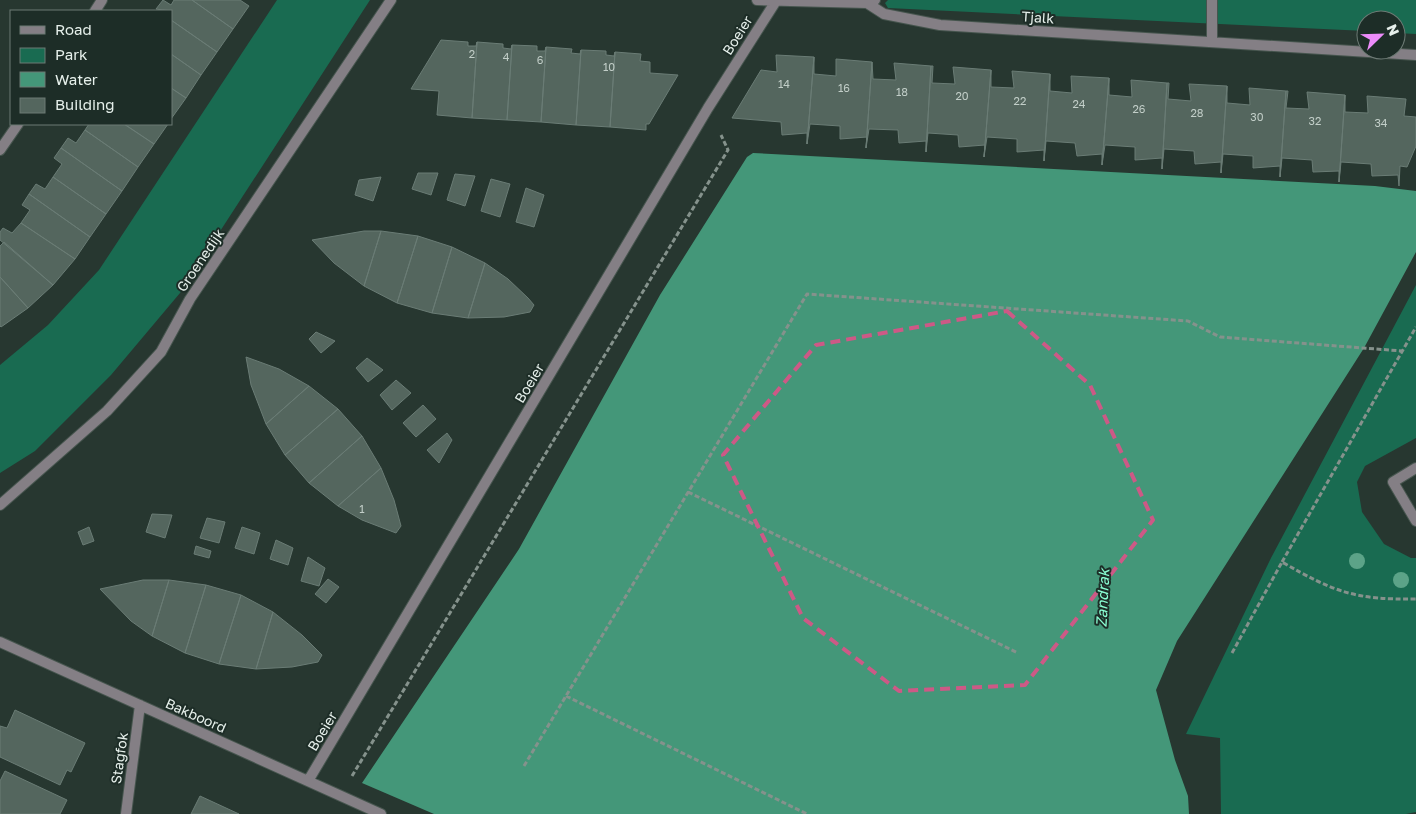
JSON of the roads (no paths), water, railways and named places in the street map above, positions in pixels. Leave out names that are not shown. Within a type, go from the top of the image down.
[{"type":"street","name":"Groenedijk","points":[[0,505],[107,412],[161,352],[190,299],[390,0]]},
{"type":"street","name":"Tjalk","points":[[757,0],[871,2],[884,14],[940,25],[1416,55]]},
{"type":"street","points":[[1212,0],[1212,42]]},
{"type":"street","name":"Boeier","points":[[308,781],[708,108],[776,1]]},
{"type":"street","points":[[0,150],[17,125]]},
{"type":"street","points":[[1416,468],[1393,482],[1416,521]]},
{"type":"street","name":"Bakboord","points":[[0,642],[381,814]]},
{"type":"street","name":"Stagfok","points":[[126,814],[140,705]]},
{"type":"water","name":"Zandrak","points":[[753,153],[1375,186],[1416,191],[1416,252],[1364,348],[1177,641],[1156,690],[1175,760],[1188,796],[1189,814],[434,814],[362,783],[519,549],[660,295],[747,157]]}]
